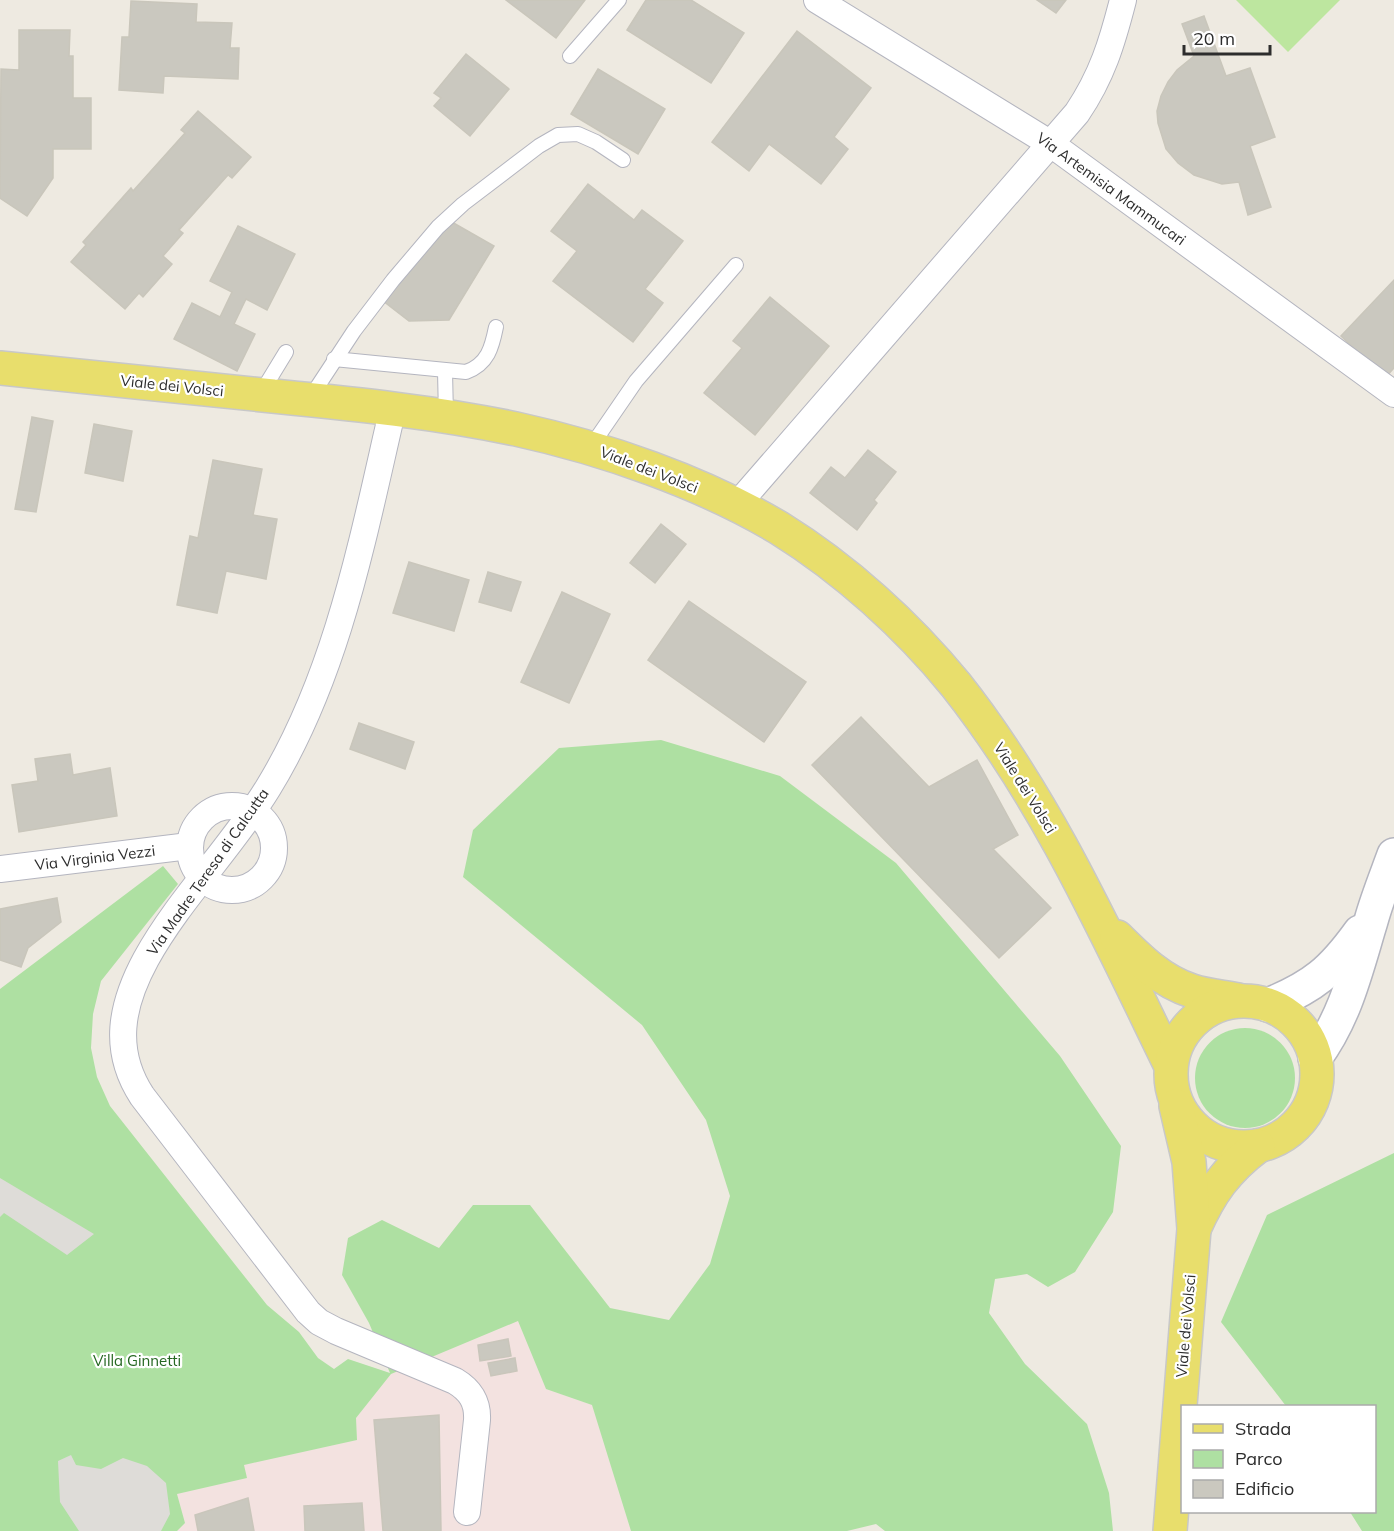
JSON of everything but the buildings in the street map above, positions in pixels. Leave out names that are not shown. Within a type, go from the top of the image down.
[{"type":"main road","name":"Viale dei Volsci","points":[[0,368],[393,408],[522,431],[590,448],[654,471],[736,506],[777,528],[832,566],[899,624],[937,663],[987,728],[1027,788],[1069,860],[1171,1066]]},
{"type":"main road","name":"Viale dei Volsci","points":[[1101,922],[1152,970],[1169,981],[1193,991],[1255,1003]]},
{"type":"main road","points":[[1255,1003],[1290,1017],[1306,1035],[1316,1058],[1317,1081],[1311,1104],[1298,1123],[1280,1138],[1258,1146],[1233,1147],[1209,1139],[1189,1123],[1175,1102],[1171,1084],[1171,1066],[1176,1046],[1187,1028],[1203,1013],[1222,1004],[1255,1003]]},
{"type":"main road","name":"Viale dei Volsci","points":[[1170,1531],[1194,1229],[1188,1162],[1175,1102]]},
{"type":"main road","name":"Viale dei Volsci","points":[[1194,1229],[1206,1202],[1220,1181],[1258,1146]]},
{"type":"street","name":"Via Artemisia Mammucari","points":[[817,0],[1051,144],[1394,394]]},
{"type":"street","points":[[736,506],[1077,113],[1098,80],[1112,44],[1123,0]]},
{"type":"street","name":"Via Madre Teresa di Calcutta","points":[[393,408],[361,544],[331,648],[294,738],[253,811],[150,952],[130,993],[125,1012],[123,1045],[130,1075],[149,1105],[308,1312],[319,1322],[336,1331],[455,1381],[471,1394],[477,1406],[477,1420],[467,1512]]},
{"type":"street","points":[[225,806],[239,806],[253,811],[264,820],[272,832],[275,847],[273,861],[266,874],[256,884],[242,890],[228,891],[213,887],[202,879],[190,858],[189,846],[193,832],[200,820],[212,811],[225,806]]},
{"type":"street","name":"Via Virginia Vezzi","points":[[0,869],[189,846]]},
{"type":"street","points":[[1316,1058],[1332,1034],[1345,1007],[1372,916],[1394,855]]},
{"type":"street","points":[[1255,1003],[1298,992],[1319,978],[1341,958],[1372,916]]},
{"type":"lane","points":[[570,56],[619,0]]},
{"type":"lane","points":[[309,400],[334,358],[382,293],[438,226],[463,204],[539,146],[558,135],[578,134],[596,142],[623,160]]},
{"type":"lane","points":[[590,448],[631,388],[736,265]]},
{"type":"lane","points":[[334,358],[466,372],[483,362],[491,350],[496,327]]},
{"type":"lane","points":[[260,395],[286,352]]},
{"type":"lane","points":[[445,371],[446,416]]},
{"type":"shaded area","points":[[0,1178],[94,1234],[67,1255],[4,1213],[0,1217]]},
{"type":"shaded area","points":[[518,1321],[546,1389],[592,1405],[631,1531],[177,1531],[185,1523],[177,1494],[247,1478],[243,1465],[357,1440],[356,1418],[391,1374]]},
{"type":"shaded area","points":[[71,1455],[76,1465],[101,1469],[123,1458],[147,1466],[166,1483],[170,1514],[161,1531],[79,1531],[60,1502],[58,1461]]},
{"type":"green space","points":[[1236,0],[1340,0],[1288,52]]},
{"type":"green space","name":"Villa Ginnetti","points":[[661,740],[780,776],[896,863],[1060,1056],[1121,1146],[1113,1212],[1075,1272],[1048,1287],[1027,1274],[995,1279],[989,1313],[1025,1364],[1087,1424],[1109,1493],[1113,1531],[885,1531],[876,1524],[847,1531],[631,1531],[592,1405],[546,1389],[518,1321],[391,1374],[356,1418],[357,1440],[244,1465],[247,1478],[177,1494],[185,1523],[177,1531],[0,1531],[0,989],[163,866],[178,884],[101,981],[93,1014],[91,1048],[97,1077],[110,1106],[267,1305],[299,1332],[318,1358],[334,1369],[348,1359],[390,1373],[369,1323],[342,1275],[348,1238],[382,1220],[439,1248],[473,1205],[530,1205],[610,1308],[669,1320],[710,1264],[730,1196],[706,1120],[642,1025],[463,877],[473,830],[559,748]]},
{"type":"green space","points":[[1245,1028],[1273,1036],[1287,1050],[1295,1078],[1287,1106],[1273,1120],[1245,1128],[1217,1120],[1203,1106],[1195,1078],[1203,1050],[1217,1036]]},
{"type":"green space","points":[[1394,1153],[1394,1531],[1362,1531],[1351,1513],[1376,1513],[1376,1405],[1285,1405],[1221,1322],[1267,1215]]}]
